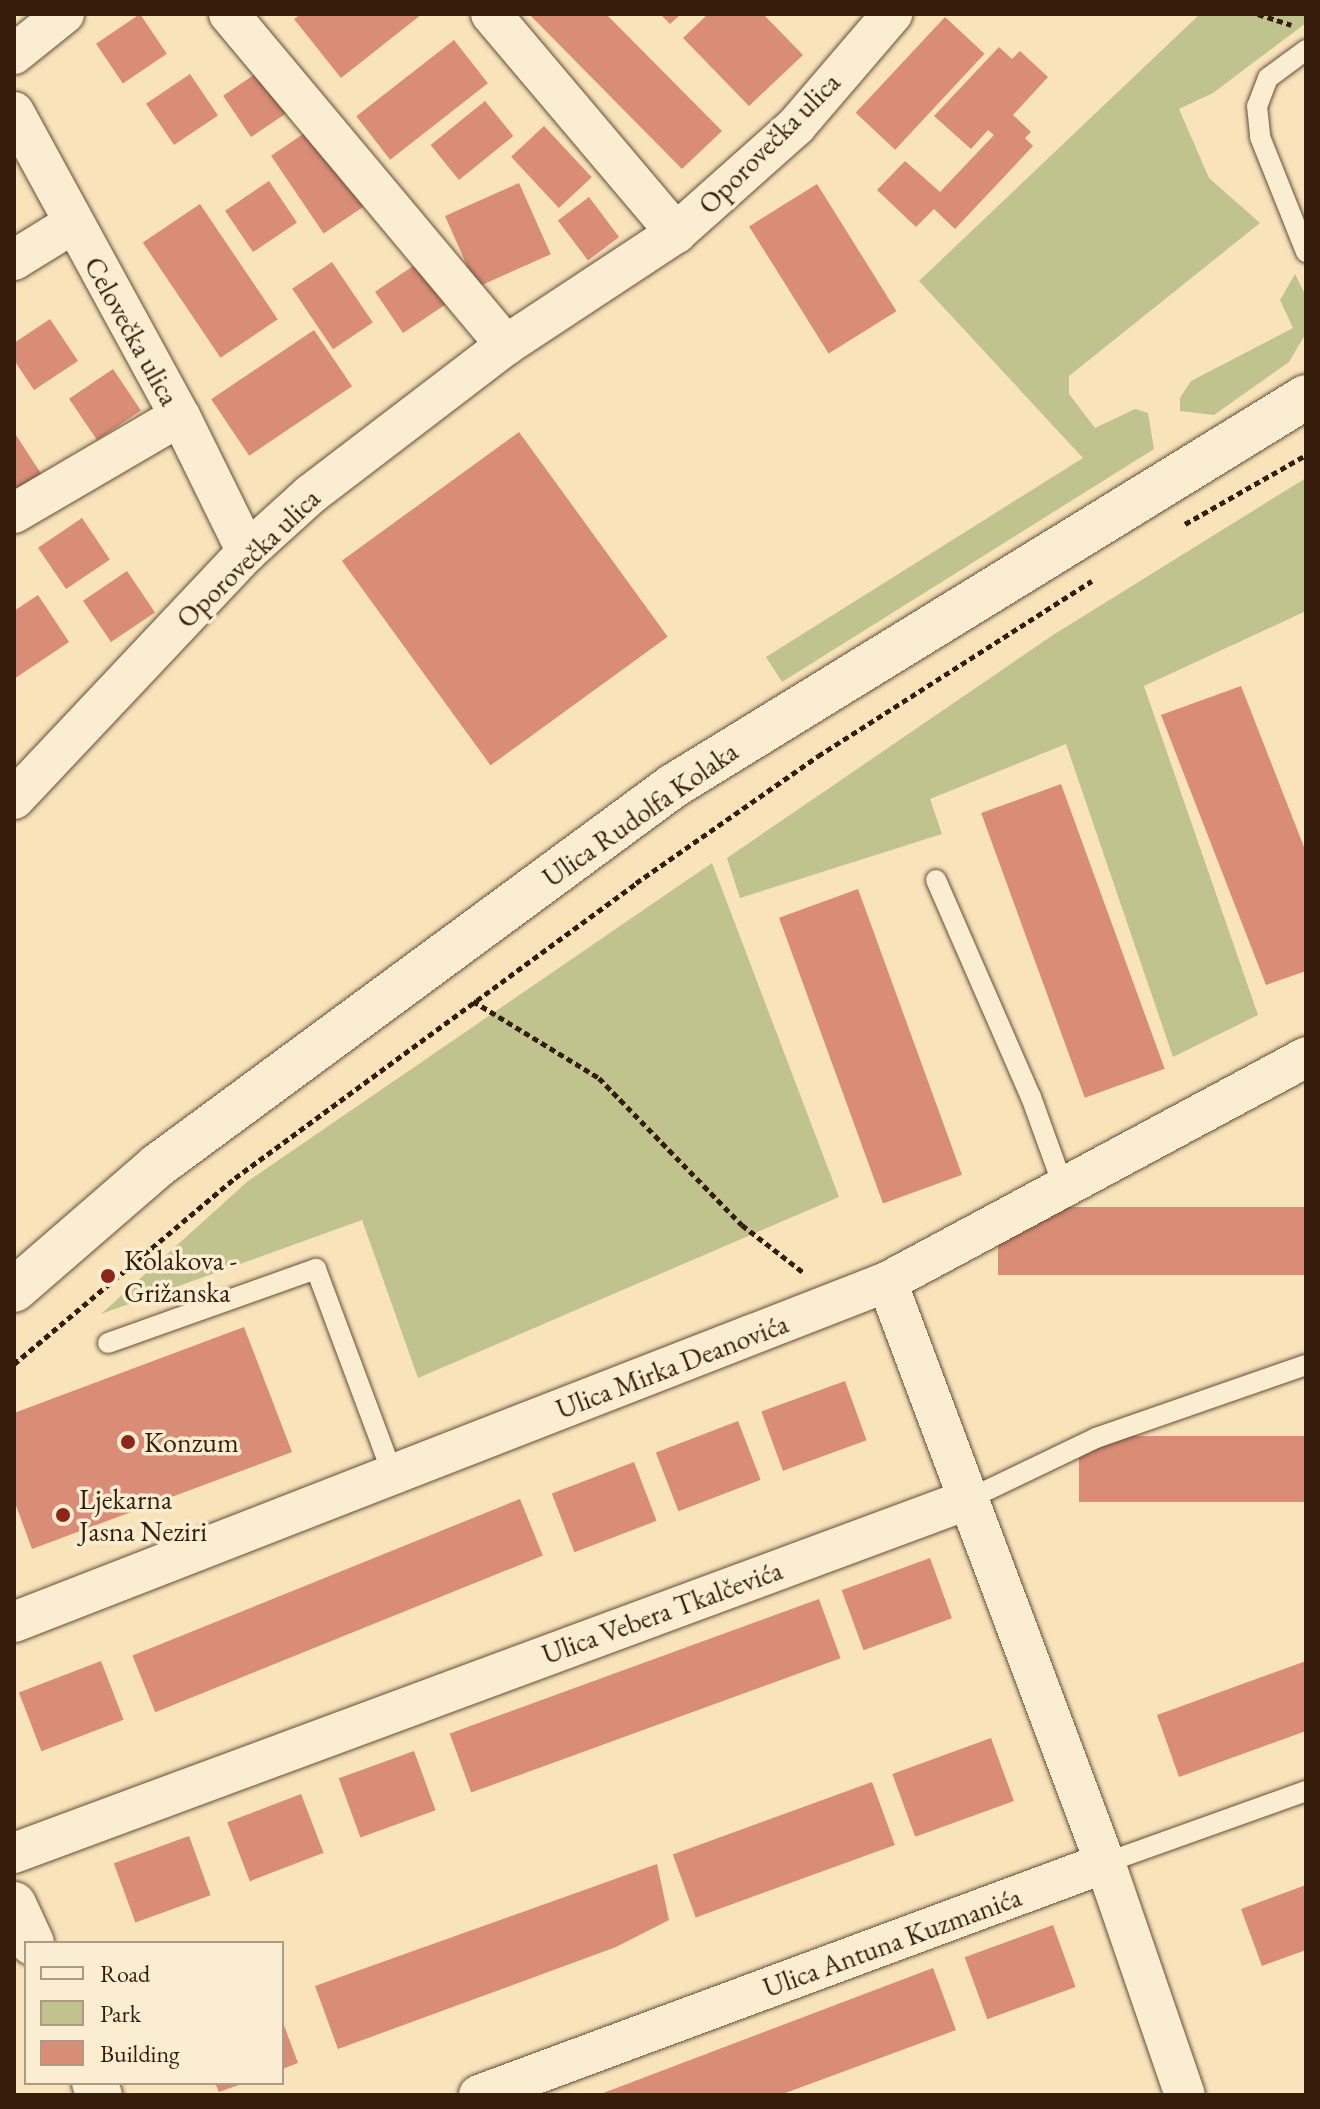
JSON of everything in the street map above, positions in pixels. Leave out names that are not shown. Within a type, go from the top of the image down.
[{"type":"main road","name":"Ulica Rudolfa Kolaka","points":[[14,1290],[157,1166],[673,786],[1306,397]]},
{"type":"main road","points":[[14,1904],[31,1941]]},
{"type":"street","points":[[14,54],[64,14]]},
{"type":"street","points":[[229,14],[506,345]]},
{"type":"street","name":"Oporovečka ulica","points":[[491,14],[676,233]]},
{"type":"street","name":"Oporovečka ulica","points":[[14,799],[247,552],[311,494],[506,345],[676,233],[796,126],[892,14]]},
{"type":"street","name":"Celovečka ulica","points":[[14,112],[72,224],[180,416],[247,552]]},
{"type":"street","points":[[14,260],[72,224]]},
{"type":"street","points":[[14,513],[180,416]]},
{"type":"street","name":"Ulica Mirka Deanovića","points":[[14,1622],[887,1282],[1306,1057]]},
{"type":"street","points":[[887,1282],[1105,1863],[1185,2095]]},
{"type":"street","name":"Ulica Vebera Tkalčevića","points":[[14,1853],[967,1500]]},
{"type":"street","name":"Ulica Antuna Kuzmanića","points":[[479,2095],[1105,1863]]},
{"type":"lane","points":[[1306,50],[1268,78],[1257,106],[1260,137],[1306,252]]},
{"type":"lane","points":[[936,880],[1031,1097],[1064,1188]]},
{"type":"lane","points":[[108,1343],[316,1269],[393,1475]]},
{"type":"lane","name":"Ulica Vebera Tkalčevića","points":[[967,1500],[1096,1438],[1306,1365]]},
{"type":"lane","name":"Ulica Antuna Kuzmanića","points":[[1105,1863],[1306,1791]]},
{"type":"path","points":[[1258,14],[1306,28]]},
{"type":"path","points":[[1169,533],[1306,455]]},
{"type":"path","points":[[14,1364],[235,1178],[473,1001],[818,756],[1104,573]]},
{"type":"path","points":[[473,1001],[599,1078],[742,1225],[787,1259]]},
{"type":"green space","points":[[1200,14],[1306,14],[1306,23],[1213,93],[1179,109],[1209,178],[1260,223],[1069,376],[1069,394],[1095,428],[1135,409],[1148,413],[1154,449],[782,682],[766,657],[1083,458],[919,281]]},
{"type":"green space","points":[[1295,274],[1306,296],[1306,333],[1289,362],[1214,415],[1180,411],[1180,398],[1191,381],[1293,328],[1280,300]]},
{"type":"green space","points":[[1306,478],[1306,611],[1144,686],[1258,1015],[1173,1057],[1066,744],[930,799],[942,834],[740,898],[727,858],[1053,635]]},
{"type":"green space","points":[[712,863],[839,1197],[418,1378],[362,1220],[101,1314],[248,1181]]},
{"type":"building","points":[[140,14],[167,54],[123,83],[96,44]]},
{"type":"building","points":[[301,14],[422,14],[341,78],[294,19]]},
{"type":"building","points":[[529,14],[606,14],[722,131],[682,169]]},
{"type":"building","points":[[660,14],[681,14],[670,24]]},
{"type":"building","points":[[708,14],[763,14],[803,55],[749,106],[683,38]]},
{"type":"building","points":[[945,17],[984,54],[895,150],[856,113]]},
{"type":"building","points":[[454,40],[488,83],[390,160],[356,116]]},
{"type":"building","points":[[999,47],[1012,59],[1020,51],[1048,77],[1013,115],[1031,132],[1025,138],[1033,146],[955,229],[934,209],[916,227],[877,190],[905,161],[940,192],[994,135],[988,130],[971,149],[934,116]]},
{"type":"building","points":[[267,66],[295,107],[251,137],[223,96]]},
{"type":"building","points":[[190,74],[218,115],[174,145],[146,104]]},
{"type":"building","points":[[485,101],[513,136],[459,180],[431,145]]},
{"type":"building","points":[[315,126],[368,204],[324,234],[271,156]]},
{"type":"building","points":[[544,126],[592,177],[559,208],[511,157]]},
{"type":"building","points":[[269,181],[297,222],[253,252],[225,211]]},
{"type":"building","points":[[519,183],[551,254],[477,287],[445,216]]},
{"type":"building","points":[[817,184],[896,311],[829,354],[749,226]]},
{"type":"building","points":[[589,197],[619,237],[588,260],[558,220]]},
{"type":"building","points":[[200,204],[278,319],[221,358],[143,243]]},
{"type":"building","points":[[332,262],[373,323],[333,349],[292,289]]},
{"type":"building","points":[[419,262],[447,303],[403,333],[375,292]]},
{"type":"building","points":[[50,319],[78,361],[34,390],[14,360],[14,343]]},
{"type":"building","points":[[314,330],[352,386],[249,456],[211,399]]},
{"type":"building","points":[[113,369],[141,410],[97,440],[69,399]]},
{"type":"building","points":[[14,432],[42,475],[14,493]]},
{"type":"building","points":[[519,432],[668,637],[491,765],[342,561]]},
{"type":"building","points":[[82,518],[110,559],[66,589],[38,548]]},
{"type":"building","points":[[127,571],[155,612],[111,642],[83,601]]},
{"type":"building","points":[[38,595],[69,642],[14,679],[14,611]]},
{"type":"building","points":[[1241,686],[1306,852],[1306,971],[1266,985],[1161,715]]},
{"type":"building","points":[[1061,784],[1165,1069],[1085,1098],[981,813]]},
{"type":"building","points":[[858,889],[962,1175],[883,1203],[779,918]]},
{"type":"building","points":[[998,1207],[1306,1207],[1306,1275],[998,1275]]},
{"type":"building","points":[[244,1327],[292,1452],[32,1549],[14,1500],[14,1413]]},
{"type":"building","points":[[845,1381],[867,1440],[783,1471],[761,1411]]},
{"type":"building","points":[[738,1421],[761,1480],[678,1511],[656,1453]]},
{"type":"building","points":[[1079,1436],[1306,1436],[1306,1502],[1079,1502]]},
{"type":"building","points":[[634,1462],[657,1521],[574,1552],[552,1494]]},
{"type":"building","points":[[520,1499],[543,1556],[155,1712],[132,1656]]},
{"type":"building","points":[[930,1558],[952,1618],[864,1650],[842,1590]]},
{"type":"building","points":[[819,1599],[841,1658],[471,1793],[450,1733]]},
{"type":"building","points":[[101,1661],[124,1720],[41,1751],[19,1693]]},
{"type":"building","points":[[1306,1661],[1306,1731],[1179,1777],[1157,1715]]},
{"type":"building","points":[[991,1738],[1014,1801],[915,1837],[892,1774]]},
{"type":"building","points":[[414,1751],[436,1810],[360,1838],[339,1778]]},
{"type":"building","points":[[872,1782],[895,1845],[696,1917],[673,1855]]},
{"type":"building","points":[[301,1794],[324,1853],[250,1881],[227,1822]]},
{"type":"building","points":[[189,1836],[211,1895],[135,1923],[114,1863]]},
{"type":"building","points":[[657,1864],[669,1920],[616,1947],[338,2049],[315,1986]]},
{"type":"building","points":[[1306,1885],[1306,1950],[1262,1966],[1241,1909]]},
{"type":"building","points":[[1053,1925],[1076,1987],[987,2019],[965,1957]]},
{"type":"building","points":[[933,1968],[956,2030],[780,2095],[598,2095]]},
{"type":"building","points":[[284,2025],[298,2063],[284,2068]]},
{"type":"building","points":[[216,2085],[238,2085],[219,2092]]},
{"type":"place","name":"Kolakova - Grižanska","points":[[108,1276]]},
{"type":"place","name":"Konzum","points":[[128,1442]]},
{"type":"place","name":"Ljekarna Jasna Neziri","points":[[63,1515]]}]
